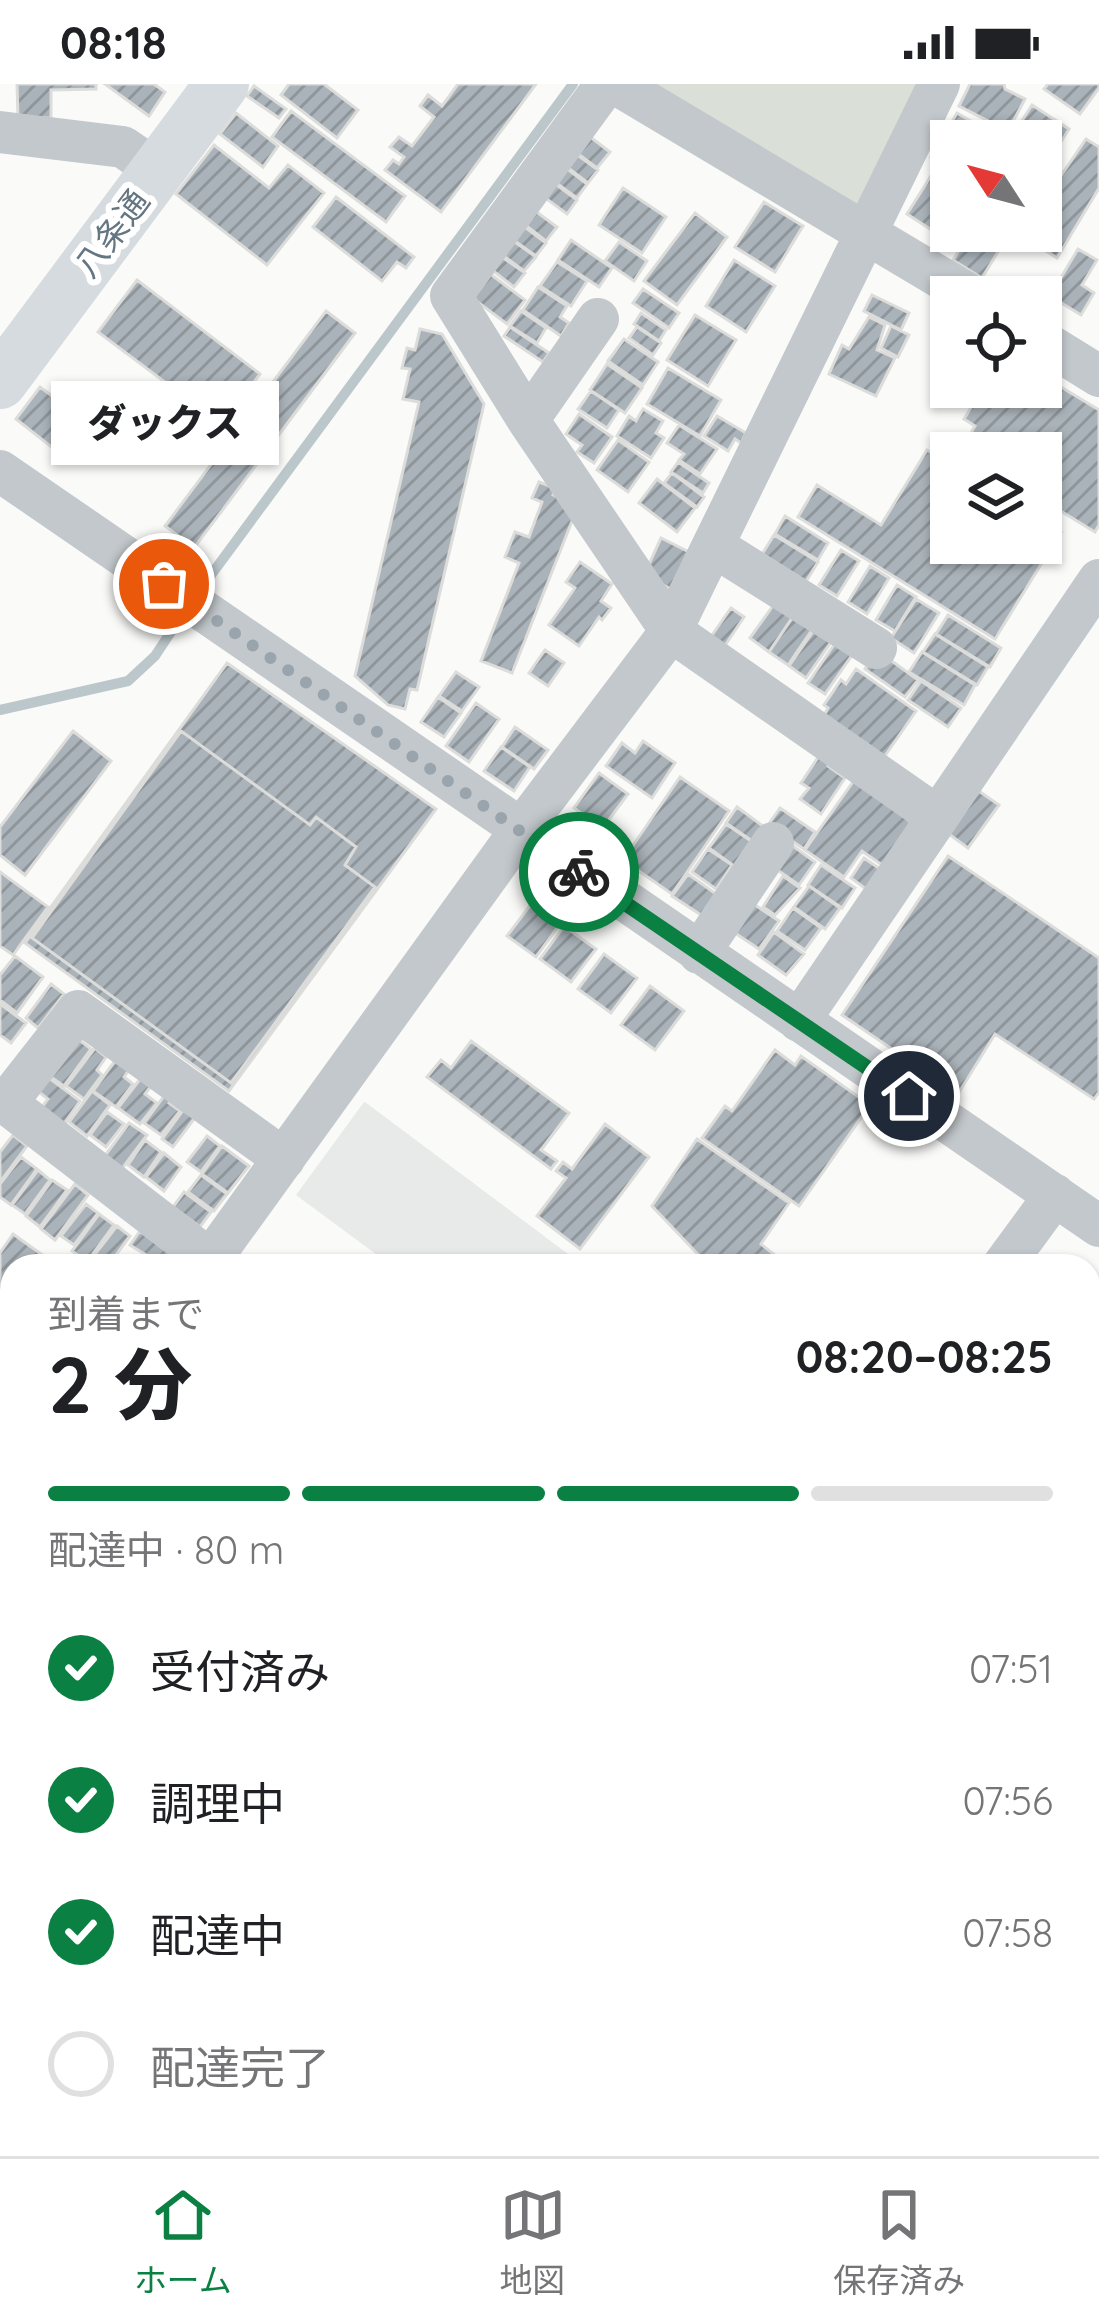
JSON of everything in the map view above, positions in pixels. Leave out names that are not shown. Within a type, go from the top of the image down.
[{"type":"main road","name":"八条通","points":[[0,382],[222,84]]},
{"type":"street","points":[[606,84],[452,296],[528,420],[671,632],[938,817]]},
{"type":"street","points":[[616,84],[939,276]]},
{"type":"street","points":[[215,1254],[671,632],[939,84]]},
{"type":"street","points":[[0,132],[123,147],[158,171]]},
{"type":"street","points":[[528,420],[598,319]]},
{"type":"street","points":[[1062,353],[1099,376]]},
{"type":"street","points":[[0,471],[1099,1226]]},
{"type":"street","points":[[715,547],[876,648]]},
{"type":"street","points":[[799,1021],[1099,580]]},
{"type":"street","points":[[698,953],[773,843]]},
{"type":"street","points":[[197,1254],[6,1102],[78,1011],[284,1159]]},
{"type":"street","points":[[1012,1254],[1055,1195]]},
{"type":"shaded area","points":[[651,84],[922,84],[866,203],[845,208]]},
{"type":"shaded area","points":[[364,1102],[568,1254],[376,1254],[296,1195]]},
{"type":"building","points":[[17,84],[96,84],[96,89],[51,90],[51,118],[18,118]]},
{"type":"building","points":[[105,84],[154,84],[165,92],[149,116]]},
{"type":"building","points":[[289,84],[324,84],[358,110],[337,138],[281,95]]},
{"type":"building","points":[[458,84],[536,84],[441,212],[385,170],[393,160],[399,164],[404,157],[390,147],[399,137],[412,146],[434,117],[420,106],[428,95],[442,106]]},
{"type":"building","points":[[970,84],[1004,84],[1025,99],[1014,120],[986,120],[959,106]]},
{"type":"building","points":[[1048,84],[1099,84],[1099,88],[1080,114],[1044,89]]},
{"type":"building","points":[[254,86],[286,109],[279,118],[247,96]]},
{"type":"building","points":[[1032,105],[1055,120],[1022,120]]},
{"type":"building","points":[[291,111],[405,196],[386,222],[272,137]]},
{"type":"building","points":[[236,113],[278,146],[263,167],[220,134]]},
{"type":"building","points":[[589,136],[610,152],[597,168],[577,153]]},
{"type":"building","points":[[1086,139],[1099,147],[1099,188],[1062,250],[1062,174]]},
{"type":"building","points":[[214,145],[269,188],[288,165],[324,193],[267,265],[176,194]]},
{"type":"building","points":[[576,154],[598,170],[588,183],[567,167]]},
{"type":"building","points":[[566,168],[587,184],[577,198],[555,182]]},
{"type":"building","points":[[930,177],[930,229],[907,214]]},
{"type":"building","points":[[554,183],[577,200],[567,214],[544,197]]},
{"type":"building","points":[[623,188],[666,217],[642,253],[599,225]]},
{"type":"building","points":[[336,197],[414,257],[406,268],[397,262],[382,281],[313,227]]},
{"type":"building","points":[[764,202],[803,226],[775,272],[735,247]]},
{"type":"building","points":[[534,210],[557,227],[546,241],[524,224]]},
{"type":"building","points":[[695,213],[727,237],[677,305],[644,281]]},
{"type":"building","points":[[522,225],[546,243],[536,256],[512,239]]},
{"type":"building","points":[[512,240],[536,257],[524,271],[501,254]]},
{"type":"building","points":[[571,240],[612,268],[599,287],[558,260]]},
{"type":"building","points":[[619,242],[647,261],[634,281],[605,261]]},
{"type":"building","points":[[1078,249],[1097,260],[1082,285],[1094,293],[1081,315],[1062,303],[1062,276]]},
{"type":"building","points":[[958,252],[998,252],[983,276],[953,260]]},
{"type":"building","points":[[502,257],[525,273],[514,287],[492,270]]},
{"type":"building","points":[[734,260],[775,286],[746,332],[706,306]]},
{"type":"building","points":[[557,262],[587,281],[571,306],[540,286]]},
{"type":"building","points":[[485,270],[525,300],[507,324],[467,294]]},
{"type":"building","points":[[137,280],[260,374],[222,425],[98,332]]},
{"type":"building","points":[[538,287],[567,306],[560,317],[569,323],[561,336],[523,310]]},
{"type":"building","points":[[643,289],[679,313],[669,328],[633,303]]},
{"type":"building","points":[[872,295],[909,313],[901,330],[864,311]]},
{"type":"building","points":[[326,311],[355,333],[194,548],[165,526]]},
{"type":"building","points":[[521,311],[546,328],[537,343],[510,326]]},
{"type":"building","points":[[641,313],[666,330],[659,341],[634,324]]},
{"type":"building","points":[[695,315],[736,340],[708,386],[667,360]]},
{"type":"building","points":[[869,317],[885,325],[877,350],[895,358],[876,396],[829,374],[842,345],[849,349]]},
{"type":"building","points":[[891,326],[909,335],[898,357],[881,348]]},
{"type":"building","points":[[510,327],[549,353],[543,362],[504,336]]},
{"type":"building","points":[[637,327],[661,343],[653,355],[629,338]]},
{"type":"building","points":[[420,329],[442,334],[484,404],[417,690],[410,689],[405,709],[388,705],[355,676],[419,402],[403,399],[410,369],[402,368],[407,348],[415,350]]},
{"type":"building","points":[[624,339],[658,362],[643,385],[608,361]]},
{"type":"building","points":[[607,364],[642,388],[625,413],[590,390]]},
{"type":"building","points":[[668,368],[721,400],[700,436],[647,404]]},
{"type":"building","points":[[40,387],[71,410],[80,399],[113,424],[84,462],[59,443],[54,449],[16,419]]},
{"type":"building","points":[[1062,388],[1099,410],[1099,525],[1095,532],[1062,512],[1062,432],[972,432],[975,426],[964,419],[971,408],[1062,408]]},
{"type":"building","points":[[591,391],[619,410],[607,428],[578,409]]},
{"type":"building","points":[[643,409],[663,421],[656,433],[664,438],[651,458],[617,436],[629,416],[636,421]]},
{"type":"building","points":[[579,414],[612,437],[594,463],[577,452],[582,445],[566,434]]},
{"type":"building","points":[[717,416],[746,433],[728,451],[704,436]]},
{"type":"building","points":[[679,425],[717,449],[700,474],[679,460],[684,454],[667,443]]},
{"type":"building","points":[[618,440],[649,462],[628,492],[597,470]]},
{"type":"building","points":[[927,450],[930,564],[1041,564],[995,639],[798,517],[817,485],[881,525]]},
{"type":"building","points":[[678,462],[709,483],[703,493],[671,472]]},
{"type":"building","points":[[672,473],[704,497],[697,507],[664,483]]},
{"type":"building","points":[[657,479],[695,508],[677,532],[639,503]]},
{"type":"building","points":[[539,482],[555,488],[553,495],[576,511],[512,673],[481,661],[519,563],[505,557],[515,532],[529,537],[542,502],[532,498]]},
{"type":"building","points":[[785,516],[828,543],[818,560],[775,534]]},
{"type":"building","points":[[774,535],[818,562],[805,583],[761,556]]},
{"type":"building","points":[[661,538],[689,552],[671,589],[644,575]]},
{"type":"building","points":[[841,550],[859,561],[837,596],[819,585]]},
{"type":"building","points":[[580,562],[612,584],[601,601],[611,608],[579,646],[549,625],[575,588],[566,582]]},
{"type":"building","points":[[870,566],[889,578],[867,614],[848,602]]},
{"type":"building","points":[[897,585],[916,597],[895,631],[876,620]]},
{"type":"building","points":[[780,596],[798,609],[769,652],[750,638]]},
{"type":"building","points":[[916,599],[939,613],[914,653],[891,638]]},
{"type":"building","points":[[731,608],[744,617],[724,647],[710,638]]},
{"type":"building","points":[[799,608],[818,621],[788,665],[769,652]]},
{"type":"building","points":[[948,615],[1001,648],[990,667],[936,634]]},
{"type":"building","points":[[819,623],[836,635],[806,678],[789,666]]},
{"type":"building","points":[[935,634],[988,667],[977,685],[923,652]]},
{"type":"building","points":[[840,636],[857,648],[825,694],[808,683]]},
{"type":"building","points":[[545,650],[564,663],[548,686],[529,673]]},
{"type":"building","points":[[878,651],[918,680],[905,697],[865,669]]},
{"type":"building","points":[[922,652],[975,685],[964,705],[909,672]]},
{"type":"building","points":[[227,663],[436,809],[229,1091],[25,943]]},
{"type":"building","points":[[856,669],[916,711],[882,760],[822,719],[828,708],[824,705],[841,680],[846,684]]},
{"type":"building","points":[[456,672],[479,687],[462,711],[439,696]]},
{"type":"building","points":[[921,681],[961,708],[948,727],[908,700]]},
{"type":"building","points":[[438,697],[461,713],[444,737],[421,722]]},
{"type":"building","points":[[476,703],[499,719],[469,762],[446,746]]},
{"type":"building","points":[[515,727],[548,750],[534,769],[502,747]]},
{"type":"building","points":[[73,731],[111,761],[25,875],[0,855],[0,827]]},
{"type":"building","points":[[181,731],[310,825],[316,817],[356,847],[345,865],[375,887],[231,1083],[32,938]]},
{"type":"building","points":[[643,741],[675,763],[652,798],[606,766],[622,743],[635,753]]},
{"type":"building","points":[[501,747],[530,767],[514,791],[484,771]]},
{"type":"building","points":[[823,750],[834,757],[828,766],[845,778],[821,814],[800,799],[809,788],[801,783]]},
{"type":"building","points":[[860,772],[911,823],[882,865],[862,851],[844,877],[805,850]]},
{"type":"building","points":[[599,773],[628,794],[602,829],[574,808]]},
{"type":"building","points":[[680,777],[729,811],[672,894],[623,860]]},
{"type":"building","points":[[976,789],[999,805],[968,848],[946,832]]},
{"type":"building","points":[[737,807],[771,832],[761,847],[726,823]]},
{"type":"building","points":[[780,808],[815,832],[804,849],[768,825]]},
{"type":"building","points":[[726,824],[751,841],[734,866],[709,848]]},
{"type":"building","points":[[793,846],[815,862],[799,885],[776,869]]},
{"type":"building","points":[[708,849],[732,865],[716,889],[692,872]]},
{"type":"building","points":[[948,856],[1099,958],[1099,1092],[1094,1099],[995,1034],[958,1094],[842,1015]]},
{"type":"building","points":[[864,858],[880,869],[866,889],[851,878]]},
{"type":"building","points":[[821,865],[855,888],[842,908],[808,885]]},
{"type":"building","points":[[0,872],[48,907],[13,955],[0,946]]},
{"type":"building","points":[[688,874],[716,894],[701,915],[672,896]]},
{"type":"building","points":[[783,876],[800,888],[775,915],[763,907]]},
{"type":"building","points":[[549,880],[577,901],[536,957],[507,936]]},
{"type":"building","points":[[809,886],[840,908],[825,929],[794,907]]},
{"type":"building","points":[[752,903],[779,921],[759,949],[732,931]]},
{"type":"building","points":[[793,908],[821,928],[805,950],[777,931]]},
{"type":"building","points":[[564,926],[596,949],[571,982],[540,959]]},
{"type":"building","points":[[774,932],[804,954],[786,975],[758,955]]},
{"type":"building","points":[[604,954],[637,978],[611,1013],[578,989]]},
{"type":"building","points":[[15,956],[43,977],[17,1013],[0,1000],[0,975]]},
{"type":"building","points":[[51,984],[64,994],[38,1028],[26,1018]]},
{"type":"building","points":[[650,986],[684,1011],[655,1050],[621,1025]]},
{"type":"building","points":[[0,1004],[26,1023],[11,1043],[0,1035]]},
{"type":"building","points":[[73,1035],[91,1049],[64,1086],[45,1073]]},
{"type":"building","points":[[471,1041],[569,1113],[541,1150],[557,1161],[551,1169],[427,1077],[441,1060],[451,1068]]},
{"type":"building","points":[[95,1048],[106,1057],[97,1070],[102,1075],[84,1099],[66,1086]]},
{"type":"building","points":[[775,1050],[795,1065],[801,1056],[870,1105],[799,1206],[702,1138],[725,1106],[732,1111]]},
{"type":"building","points":[[117,1058],[130,1068],[124,1077],[133,1084],[116,1107],[93,1091]]},
{"type":"building","points":[[144,1074],[154,1082],[145,1094],[157,1103],[140,1124],[118,1108]]},
{"type":"building","points":[[45,1075],[80,1101],[61,1128],[39,1111],[48,1099],[35,1089]]},
{"type":"building","points":[[92,1091],[110,1105],[87,1136],[69,1122]]},
{"type":"building","points":[[167,1092],[174,1097],[169,1103],[180,1111],[161,1135],[144,1123]]},
{"type":"building","points":[[189,1102],[200,1111],[173,1147],[162,1139]]},
{"type":"building","points":[[107,1112],[124,1124],[106,1147],[90,1135]]},
{"type":"building","points":[[129,1123],[147,1135],[121,1170],[104,1157]]},
{"type":"building","points":[[605,1124],[649,1157],[580,1249],[537,1216],[566,1178],[556,1171],[563,1162],[572,1169]]},
{"type":"building","points":[[13,1135],[27,1146],[0,1182],[0,1152]]},
{"type":"building","points":[[207,1136],[220,1146],[201,1172],[187,1162]]},
{"type":"building","points":[[697,1139],[789,1203],[761,1244],[774,1254],[698,1254],[652,1206]]},
{"type":"building","points":[[145,1140],[161,1152],[144,1177],[128,1165]]},
{"type":"building","points":[[222,1146],[249,1166],[228,1193],[202,1174]]},
{"type":"building","points":[[164,1153],[181,1167],[164,1191],[146,1177]]},
{"type":"building","points":[[21,1157],[37,1169],[11,1205],[0,1197],[0,1184]]},
{"type":"building","points":[[38,1170],[50,1180],[25,1214],[12,1205]]},
{"type":"building","points":[[201,1175],[227,1194],[214,1211],[188,1192]]},
{"type":"building","points":[[52,1180],[67,1190],[40,1227],[26,1216]]},
{"type":"building","points":[[75,1184],[88,1195],[55,1240],[41,1229]]},
{"type":"building","points":[[184,1192],[211,1212],[200,1227],[173,1207]]},
{"type":"building","points":[[86,1204],[98,1213],[74,1245],[61,1236]]},
{"type":"building","points":[[99,1214],[114,1225],[93,1254],[72,1251]]},
{"type":"building","points":[[117,1226],[130,1236],[117,1254],[95,1254]]},
{"type":"building","points":[[140,1231],[171,1254],[145,1254],[130,1245]]},
{"type":"building","points":[[13,1234],[41,1254],[0,1254]]},
{"type":"waterway","points":[[197,594],[573,84]]},
{"type":"waterway","points":[[0,710],[128,681],[155,656],[186,609]]},
{"type":"way so far","points":[[164,584],[579,872]]},
{"type":"place","name":"ダックス","points":[[164,584]]},
{"type":"route","points":[[579,872],[909,1096]]}]
